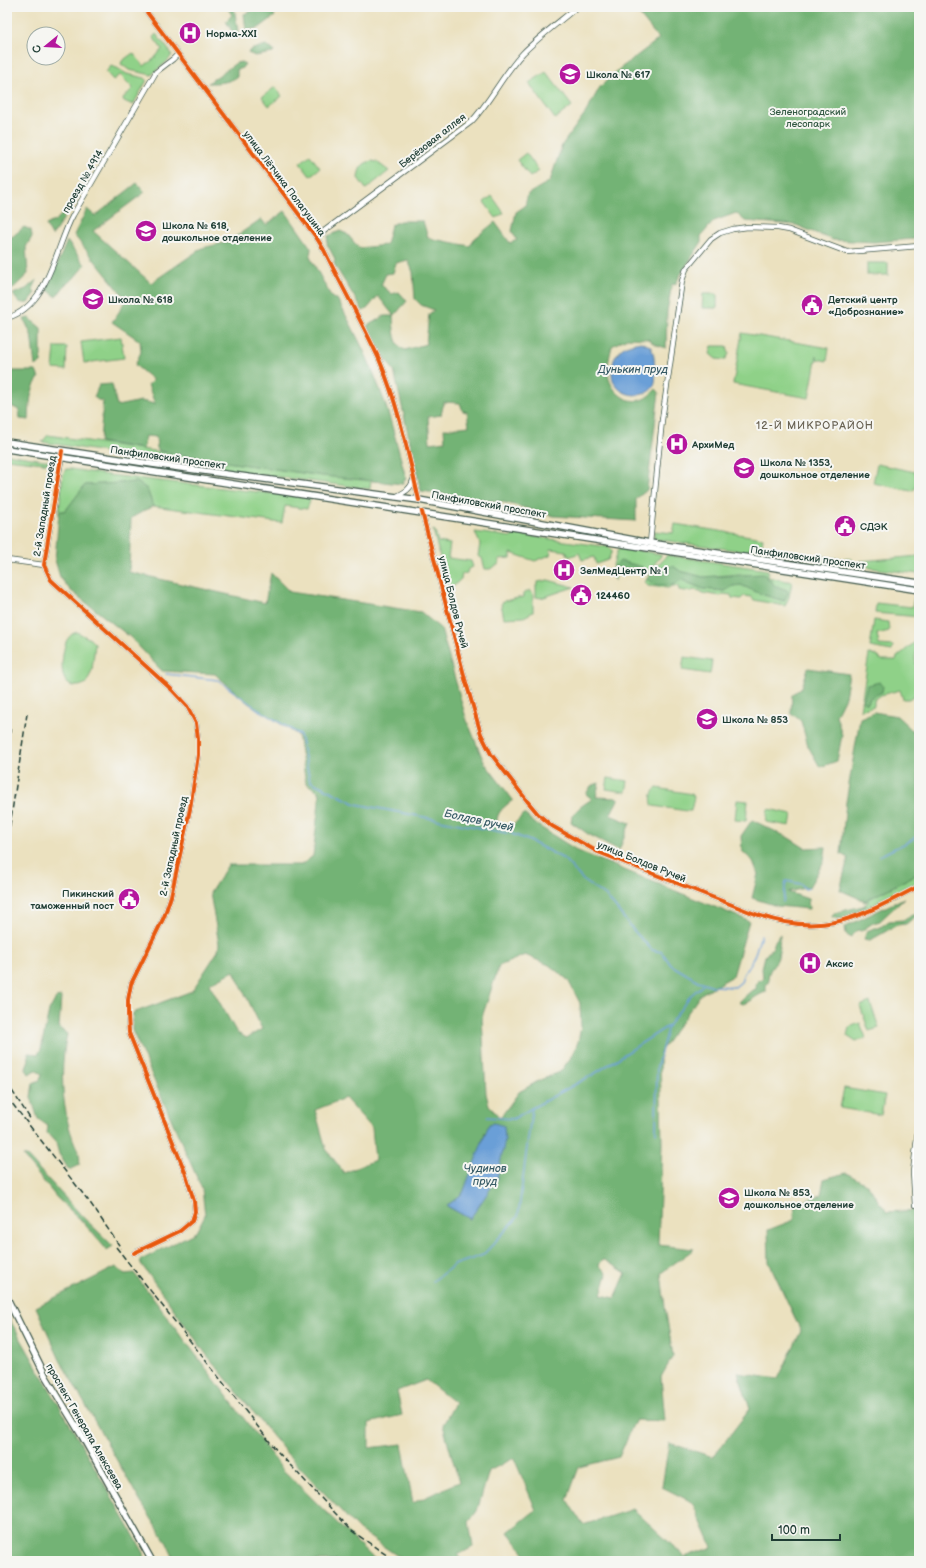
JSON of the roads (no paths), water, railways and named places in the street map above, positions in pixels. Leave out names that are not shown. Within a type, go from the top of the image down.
[{"type":"main road","name":"Панфиловский проспект","points":[[7,442],[62,454],[673,553],[919,590]]},
{"type":"main road","name":"Панфиловский проспект","points":[[7,449],[62,454],[418,500],[650,543],[919,583]]},
{"type":"main road","points":[[418,500],[422,512]]},
{"type":"main road","name":"проспект Генерала Алексеева","points":[[7,1298],[46,1377],[82,1436],[152,1561]]},
{"type":"street","name":"улица Лётчика Полагушина","points":[[143,7],[316,237],[324,250],[379,360],[396,413],[418,500]]},
{"type":"street","name":"Берёзовая аллея","points":[[316,237],[471,122],[481,112],[498,85],[523,53],[577,7]]},
{"type":"street","name":"проезд № 4914","points":[[7,318],[26,308],[40,293],[46,283],[65,230],[76,210],[156,72],[178,54]]},
{"type":"street","points":[[650,543],[662,420],[682,281],[686,269],[701,250],[720,233],[733,228],[748,227],[789,230],[848,252],[919,246]]},
{"type":"street","name":"2-й Западный проезд","points":[[62,454],[44,565],[51,580],[171,689],[187,706],[196,723],[198,739],[198,755],[190,809],[171,896],[164,917],[132,984],[128,1000],[130,1033],[185,1172],[194,1201],[195,1212],[192,1221],[180,1231],[134,1253]]},
{"type":"street","points":[[395,497],[409,488],[413,478]]},
{"type":"street","name":"улица Болдов Ручей","points":[[422,512],[465,680],[481,734],[491,754],[528,802],[544,820],[598,852],[750,912],[774,921],[788,924],[827,924],[854,918],[882,906],[919,886]]},
{"type":"street","name":"2-й Западный проезд","points":[[7,560],[44,565]]},
{"type":"street","points":[[919,1121],[913,1172],[915,1205],[919,1204]]},
{"type":"water","name":"Дунькин пруд","points":[[641,342],[650,346],[653,352],[655,382],[652,389],[645,393],[637,395],[628,394],[620,390],[614,383],[612,373],[614,360],[618,352],[624,347]]},
{"type":"water","name":"Чудинов пруд","points":[[494,1123],[504,1126],[505,1140],[497,1179],[470,1219],[447,1206],[463,1193],[489,1124]]},
{"type":"waterway","name":"Болдов ручей","points":[[166,674],[218,680],[256,708],[300,735],[310,781],[356,804],[512,834],[530,841],[564,859],[583,880],[607,897],[635,932],[652,950],[662,952],[671,965],[698,981],[713,986],[735,987],[741,982],[743,975],[754,957],[761,935]]},
{"type":"waterway","points":[[879,856],[919,835]]},
{"type":"waterway","name":"Болдов ручей","points":[[783,902],[786,881],[801,884],[805,889],[809,888]]},
{"type":"waterway","points":[[656,1133],[657,1067],[668,1026],[691,995],[704,984]]},
{"type":"waterway","points":[[433,1281],[454,1265],[483,1255],[518,1217],[532,1108],[594,1074],[668,1026]]},
{"type":"waterway","points":[[487,1117],[513,1119],[532,1108]]},
{"type":"railway","points":[[7,844],[27,714]]},
{"type":"railway","points":[[7,744],[11,728]]},
{"type":"railway","points":[[7,1083],[31,1120]]},
{"type":"railway","points":[[7,1097],[91,1204],[121,1248]]},
{"type":"railway","points":[[116,1247],[277,1451],[352,1531],[395,1561]]},
{"type":"place","name":"Норма-XXI","points":[[190,33]]},
{"type":"place","name":"Школа № 617","points":[[570,74]]},
{"type":"place","name":"Школа № 618, дошкольное отделение","points":[[146,231]]},
{"type":"place","name":"Школа № 618","points":[[93,299]]},
{"type":"place","name":"Детский центр «Добрознание»","points":[[812,305]]},
{"type":"place","name":"АрхиМед","points":[[677,444]]},
{"type":"place","name":"Школа № 1353, дошкольное отделение","points":[[744,468]]},
{"type":"place","name":"СДЭК","points":[[845,526]]},
{"type":"place","name":"ЗелМедЦентр № 1","points":[[564,570]]},
{"type":"place","name":"124460","points":[[581,595]]},
{"type":"place","name":"Школа № 853","points":[[707,719]]},
{"type":"place","name":"Пикинский таможенный пост","points":[[129,899]]},
{"type":"place","name":"Аксис","points":[[810,963]]},
{"type":"place","name":"Школа № 853, дошкольное отделение","points":[[729,1198]]},
{"type":"district","name":"12-Й МИКРОРАЙОН","points":[[815,425]]},
{"type":"park label","name":"Зеленоградский лесопарк","points":[[808,116]]}]
